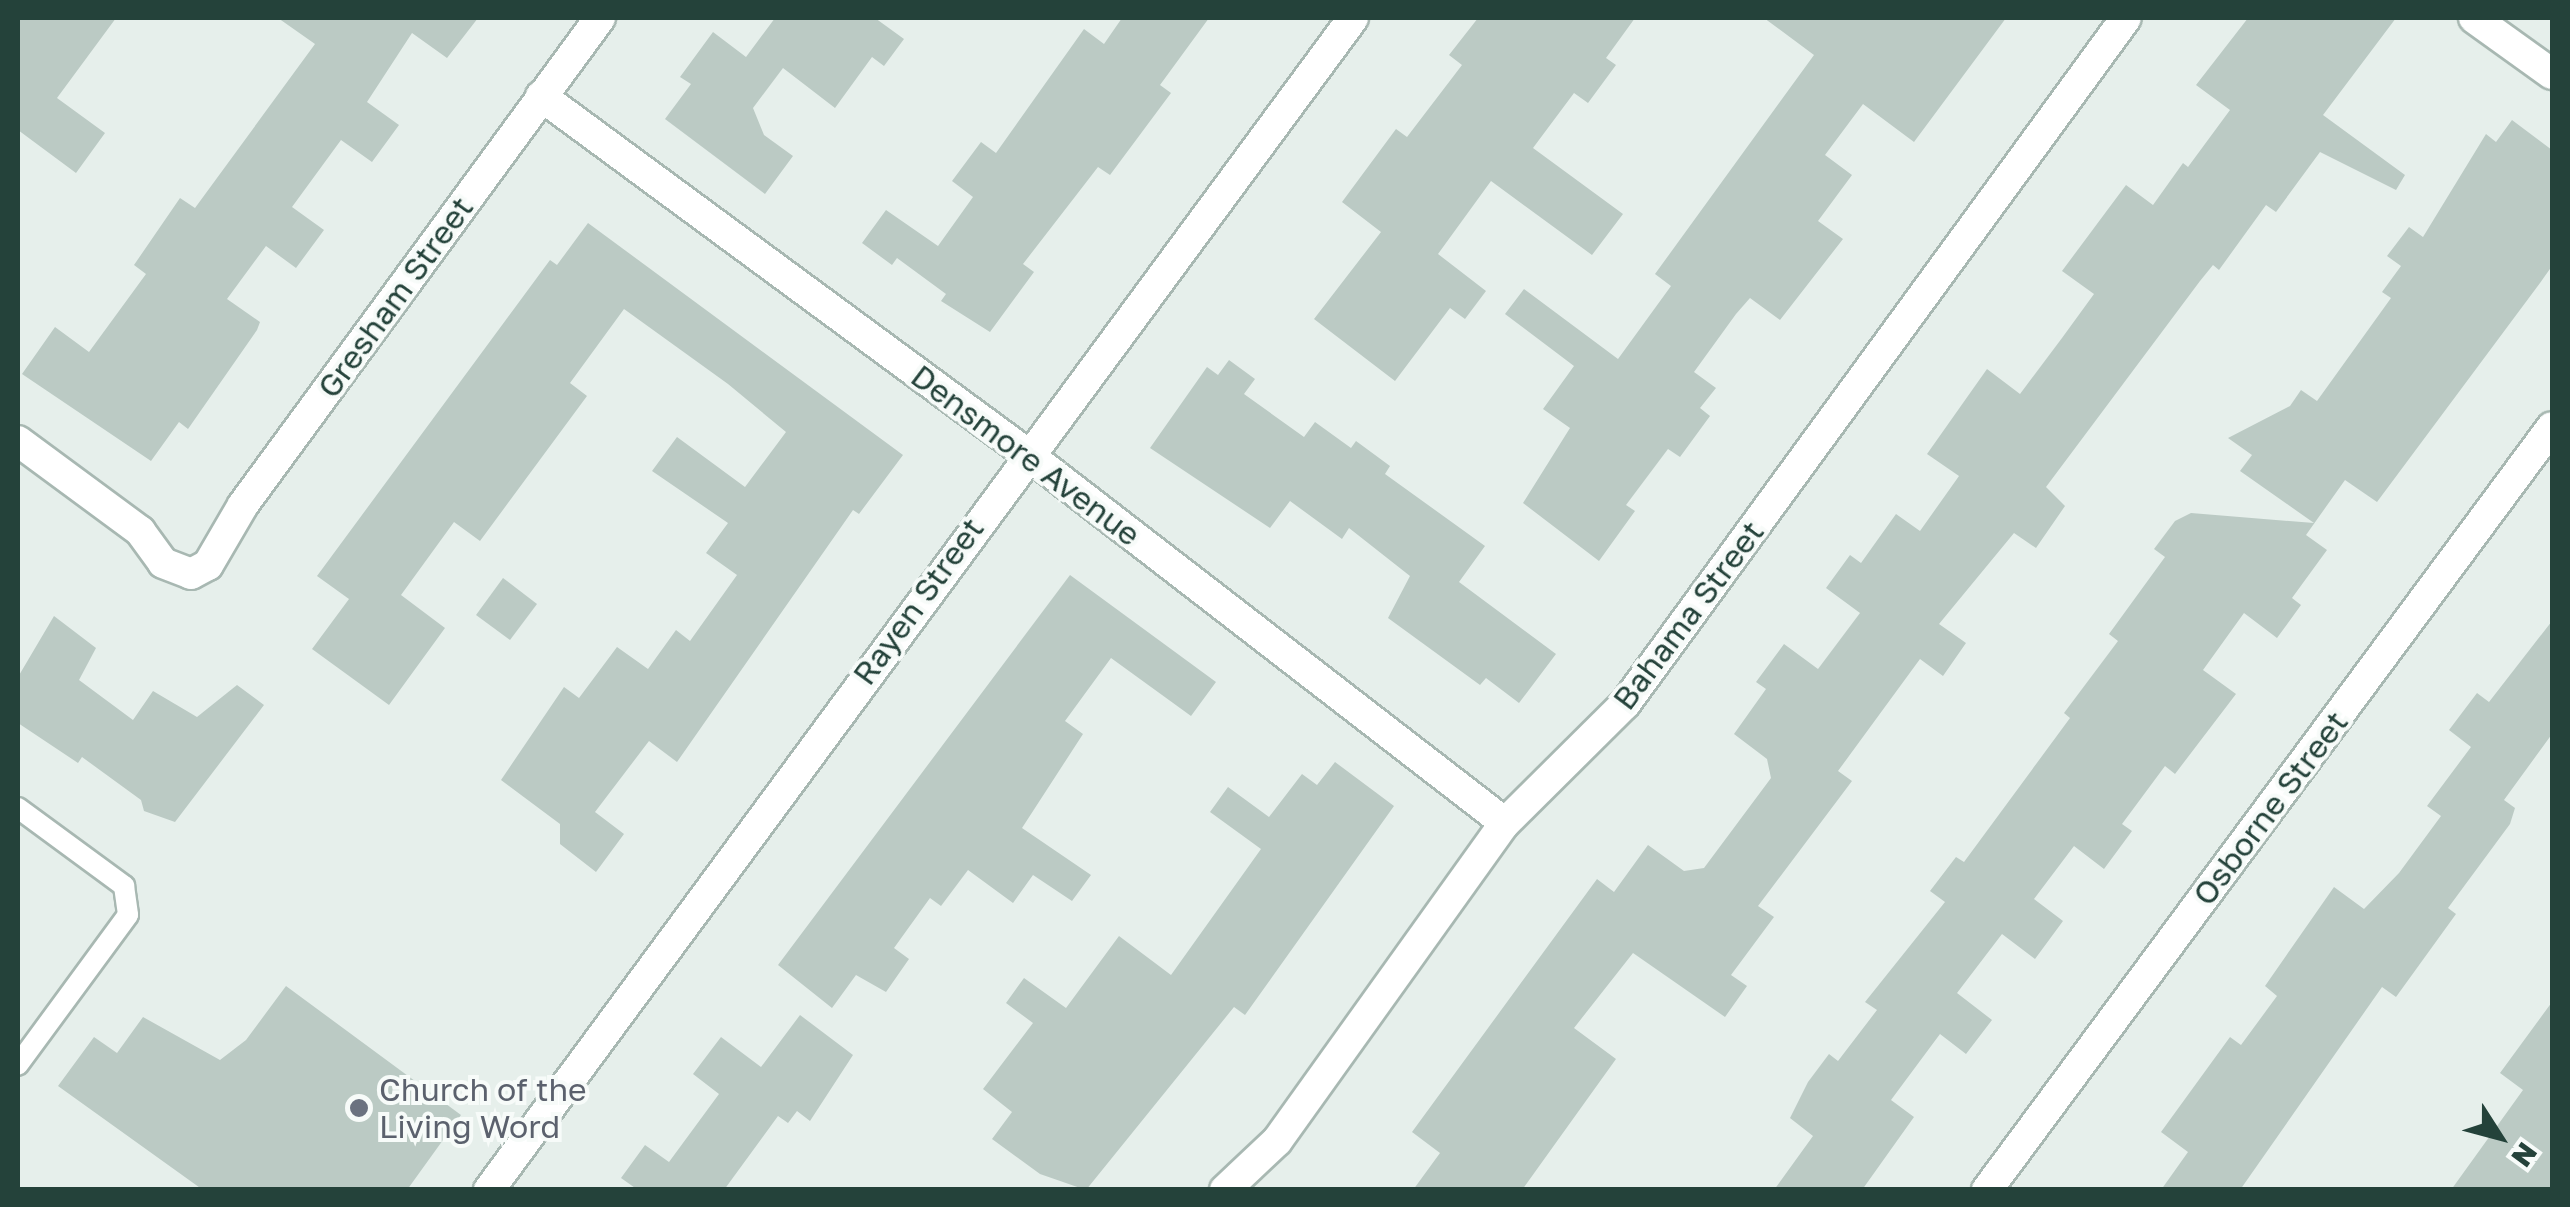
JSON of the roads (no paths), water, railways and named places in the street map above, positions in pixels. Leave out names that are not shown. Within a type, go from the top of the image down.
[{"type":"street","name":"Gresham Street","points":[[18,441],[140,531],[163,563],[191,574],[219,550],[243,505],[600,18]]},
{"type":"street","name":"Rayen Street","points":[[489,1190],[1026,453],[1353,18]]},
{"type":"street","name":"Bahama Street","points":[[1226,1190],[1277,1142],[1505,823],[1625,704],[2126,18]]},
{"type":"street","points":[[2474,18],[2552,74]]},
{"type":"street","name":"Densmore Avenue","points":[[541,96],[1026,453],[1505,823]]},
{"type":"street","name":"Osborne Street","points":[[1987,1190],[2552,426]]},
{"type":"lane","points":[[18,808],[124,886],[128,914],[18,1065]]},
{"type":"place","name":"Church of the Living Word","points":[[359,1108]]}]
